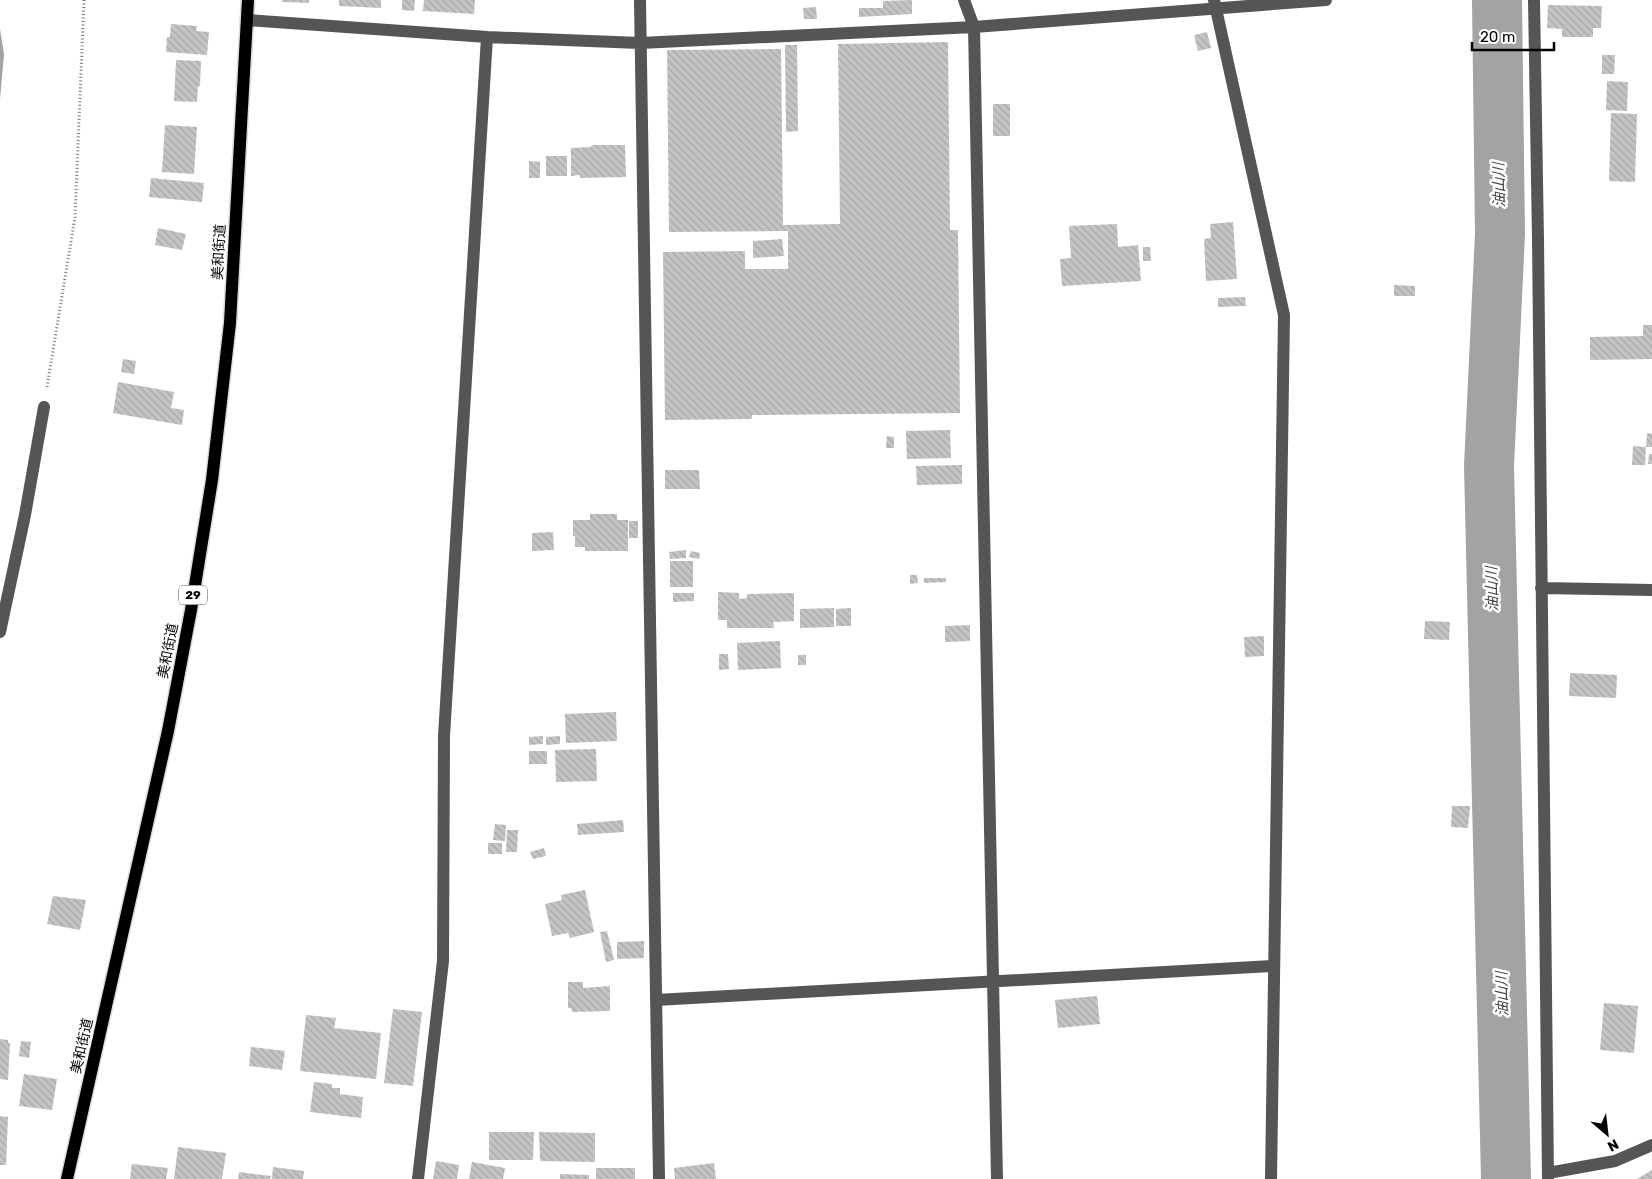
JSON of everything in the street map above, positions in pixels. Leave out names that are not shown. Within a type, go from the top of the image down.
[{"type":"main road","name":"美和街道","points":[[67,1179],[168,731],[191,610],[212,480],[230,323],[248,0]]},
{"type":"street","points":[[640,0],[659,1179]]},
{"type":"street","points":[[964,0],[974,27],[997,1179]]},
{"type":"street","points":[[247,20],[487,37],[640,43],[974,27],[1215,4],[1326,0]]},
{"type":"street","points":[[1534,0],[1548,1176],[1615,1161],[1652,1145]]},
{"type":"street","points":[[1215,4],[1284,315],[1271,1179]]},
{"type":"street","points":[[418,1179],[443,961],[444,736],[487,37]]},
{"type":"street","points":[[0,632],[26,516],[44,407]]},
{"type":"street","points":[[1541,588],[1652,590]]},
{"type":"street","points":[[656,1000],[1274,966]]},
{"type":"path","points":[[44,407],[75,217],[84,0]]},
{"type":"water","points":[[0,29],[4,54],[0,99]]},
{"type":"building","points":[[282,0],[309,0],[309,3],[282,2]]},
{"type":"building","points":[[339,0],[381,0],[381,8],[339,6]]},
{"type":"building","points":[[402,0],[415,0],[414,11],[402,10]]},
{"type":"building","points":[[424,0],[475,0],[474,14],[423,11]]},
{"type":"building","points":[[912,0],[912,14],[859,17],[859,8],[883,8],[883,1]]},
{"type":"building","points":[[1548,5],[1602,6],[1601,28],[1593,28],[1593,37],[1562,37],[1562,29],[1547,28]]},
{"type":"building","points":[[816,7],[817,19],[804,19],[803,8]]},
{"type":"building","points":[[171,24],[197,26],[196,31],[209,32],[207,55],[166,52],[167,37],[170,37]]},
{"type":"building","points":[[1207,32],[1211,48],[1198,51],[1194,35]]},
{"type":"building","points":[[948,42],[950,230],[958,230],[960,413],[752,415],[752,419],[665,420],[663,252],[745,251],[745,269],[788,269],[788,231],[669,232],[667,50],[781,49],[783,225],[840,224],[838,44]]},
{"type":"building","points":[[785,45],[797,45],[798,131],[786,132]]},
{"type":"building","points":[[1602,55],[1615,55],[1614,74],[1602,74]]},
{"type":"building","points":[[176,60],[201,61],[197,102],[174,101]]},
{"type":"building","points":[[1607,81],[1628,82],[1627,111],[1606,110]]},
{"type":"building","points":[[993,104],[1010,104],[1010,136],[993,136]]},
{"type":"building","points":[[1611,113],[1637,114],[1635,182],[1609,181]]},
{"type":"building","points":[[165,125],[197,127],[194,174],[162,172]]},
{"type":"building","points":[[592,145],[625,145],[626,177],[580,178],[580,175],[571,176],[571,148],[591,147]]},
{"type":"building","points":[[546,156],[567,156],[567,176],[546,176]]},
{"type":"building","points":[[529,161],[540,162],[540,178],[529,178]]},
{"type":"building","points":[[151,178],[204,183],[202,202],[149,197]]},
{"type":"building","points":[[1233,222],[1237,279],[1206,281],[1204,239],[1211,238],[1210,224]]},
{"type":"building","points":[[1117,224],[1118,247],[1138,245],[1141,281],[1062,286],[1060,259],[1071,258],[1069,226]]},
{"type":"building","points":[[158,228],[186,234],[182,250],[155,245]]},
{"type":"building","points":[[782,239],[784,256],[753,258],[753,241]]},
{"type":"building","points":[[1143,247],[1150,247],[1151,261],[1143,261]]},
{"type":"building","points":[[1394,285],[1415,286],[1415,296],[1394,296]]},
{"type":"building","points":[[1245,297],[1246,306],[1218,307],[1218,298]]},
{"type":"building","points":[[1643,325],[1652,325],[1652,359],[1590,360],[1590,337],[1643,336]]},
{"type":"building","points":[[123,359],[136,361],[134,374],[121,372]]},
{"type":"building","points":[[118,382],[174,392],[171,408],[184,410],[182,425],[113,413]]},
{"type":"building","points":[[950,430],[951,458],[907,459],[906,431]]},
{"type":"building","points":[[1647,433],[1652,434],[1652,447],[1646,447]]},
{"type":"building","points":[[887,436],[894,437],[894,448],[886,448]]},
{"type":"building","points":[[1633,446],[1646,447],[1645,465],[1632,465]]},
{"type":"building","points":[[1649,454],[1652,454],[1652,464],[1648,464]]},
{"type":"building","points":[[962,465],[962,484],[917,485],[916,466]]},
{"type":"building","points":[[665,470],[699,470],[700,489],[665,489]]},
{"type":"building","points":[[590,514],[617,514],[617,520],[628,520],[628,551],[585,551],[585,547],[575,547],[573,520],[590,520]]},
{"type":"building","points":[[629,521],[638,521],[638,538],[629,538]]},
{"type":"building","points":[[553,532],[554,550],[532,551],[532,533]]},
{"type":"building","points":[[686,550],[686,558],[670,559],[669,552]]},
{"type":"building","points":[[691,551],[700,553],[699,559],[689,557]]},
{"type":"building","points":[[670,561],[693,561],[693,587],[670,587]]},
{"type":"building","points":[[910,575],[917,575],[918,583],[910,584]]},
{"type":"building","points":[[924,578],[946,578],[946,582],[924,583]]},
{"type":"building","points":[[718,592],[739,593],[739,599],[747,598],[747,594],[794,593],[794,621],[773,622],[774,628],[727,628],[727,620],[718,620]]},
{"type":"building","points":[[673,593],[694,593],[694,601],[673,602]]},
{"type":"building","points":[[834,608],[834,627],[800,628],[800,609]]},
{"type":"building","points":[[851,608],[851,626],[836,626],[836,609]]},
{"type":"building","points":[[1425,621],[1450,622],[1449,640],[1424,639]]},
{"type":"building","points":[[970,625],[970,641],[945,642],[945,626]]},
{"type":"building","points":[[1264,636],[1264,656],[1245,657],[1244,637]]},
{"type":"building","points":[[780,641],[781,668],[738,670],[737,643]]},
{"type":"building","points":[[719,654],[728,654],[729,669],[719,670]]},
{"type":"building","points":[[798,655],[806,655],[806,665],[798,665]]},
{"type":"building","points":[[1570,673],[1617,675],[1616,698],[1569,696]]},
{"type":"building","points":[[616,712],[617,741],[566,743],[565,714]]},
{"type":"building","points":[[543,736],[543,744],[529,745],[529,737]]},
{"type":"building","points":[[560,736],[560,744],[546,745],[546,737]]},
{"type":"building","points":[[596,749],[597,781],[556,782],[555,750]]},
{"type":"building","points":[[529,751],[547,751],[547,764],[529,764]]},
{"type":"building","points":[[1452,806],[1470,806],[1468,828],[1451,827]]},
{"type":"building","points":[[623,820],[624,832],[578,835],[577,824]]},
{"type":"building","points":[[495,824],[506,825],[505,841],[493,840]]},
{"type":"building","points":[[507,830],[518,830],[517,852],[506,852]]},
{"type":"building","points":[[488,843],[502,843],[502,854],[488,854]]},
{"type":"building","points":[[544,848],[546,856],[533,859],[530,852]]},
{"type":"building","points":[[585,890],[594,932],[570,938],[568,933],[552,936],[545,904],[562,900],[561,895]]},
{"type":"building","points":[[53,896],[86,900],[80,930],[47,924]]},
{"type":"building","points":[[607,931],[614,960],[606,962],[600,932]]},
{"type":"building","points":[[644,941],[644,958],[617,959],[617,942]]},
{"type":"building","points":[[568,982],[583,982],[583,988],[610,986],[610,1011],[572,1012],[571,1008],[568,1008]]},
{"type":"building","points":[[1097,996],[1100,1024],[1058,1028],[1055,1000]]},
{"type":"building","points":[[1604,1003],[1638,1006],[1634,1053],[1600,1050]]},
{"type":"building","points":[[393,1009],[422,1012],[413,1086],[384,1083]]},
{"type":"building","points":[[306,1015],[336,1018],[334,1028],[381,1033],[376,1079],[300,1071]]},
{"type":"building","points":[[0,1039],[8,1040],[8,1043],[10,1043],[8,1080],[0,1079]]},
{"type":"building","points":[[21,1041],[31,1042],[29,1058],[19,1056]]},
{"type":"building","points":[[251,1047],[285,1051],[282,1070],[249,1066]]},
{"type":"building","points":[[24,1074],[57,1079],[52,1110],[19,1106]]},
{"type":"building","points":[[314,1082],[332,1084],[332,1088],[340,1088],[340,1094],[363,1097],[361,1118],[310,1112]]},
{"type":"building","points":[[0,1116],[8,1117],[6,1165],[0,1165]]},
{"type":"building","points":[[489,1132],[534,1132],[533,1160],[489,1160]]},
{"type":"building","points":[[539,1132],[595,1133],[595,1162],[540,1161]]},
{"type":"building","points":[[178,1147],[226,1153],[222,1179],[174,1179]]},
{"type":"building","points":[[436,1161],[459,1165],[457,1179],[433,1179]]},
{"type":"building","points":[[472,1162],[505,1168],[503,1179],[469,1179]]},
{"type":"building","points":[[714,1163],[716,1179],[675,1179],[674,1168]]},
{"type":"building","points":[[132,1164],[168,1168],[166,1179],[130,1179]]},
{"type":"building","points":[[273,1167],[304,1171],[303,1179],[272,1179]]},
{"type":"building","points":[[596,1168],[635,1168],[635,1179],[596,1179]]},
{"type":"building","points":[[1652,1170],[1652,1179],[1637,1179]]},
{"type":"building","points":[[239,1172],[271,1176],[270,1179],[238,1179]]},
{"type":"building","points":[[560,1174],[589,1175],[589,1179],[560,1179]]},
{"type":"waterway","name":"油山川","points":[[1497,0],[1500,234],[1489,466],[1506,1179]]}]
